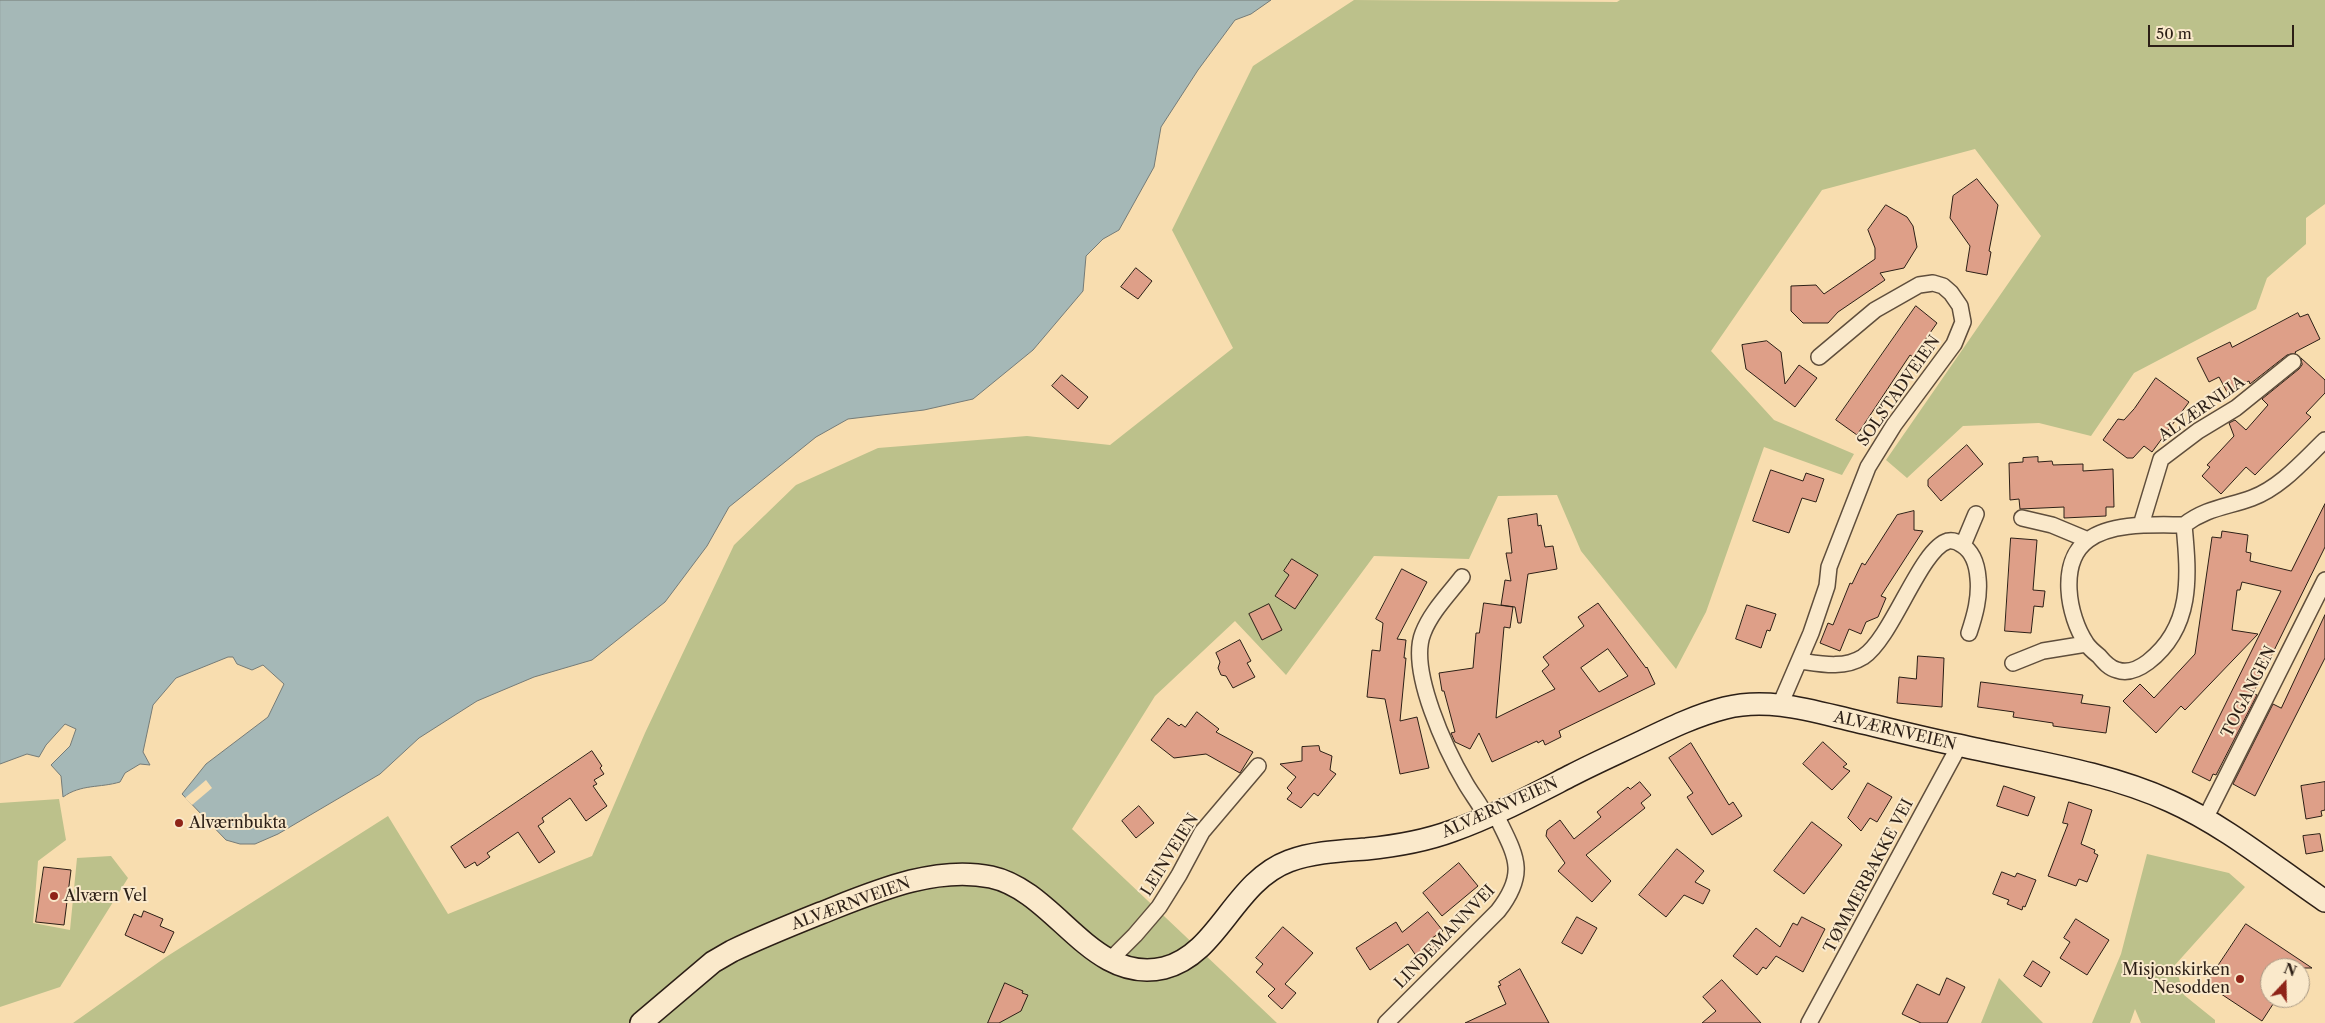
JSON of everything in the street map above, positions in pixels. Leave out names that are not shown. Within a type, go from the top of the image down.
[{"type":"main road","name":"ALVÆRNVEIEN","points":[[641,1023],[713,962],[732,951],[857,899],[911,882],[933,878],[976,875],[992,877],[1012,884],[1040,902],[1084,943],[1110,960],[1133,968],[1147,970],[1166,967],[1184,959],[1205,943],[1250,886],[1286,862],[1309,854],[1414,842],[1454,830],[1490,815],[1695,718],[1743,705],[1780,705],[2046,764],[2130,786],[2168,800],[2205,819],[2325,902]]},
{"type":"street","name":"SOLSTADVEIEN","points":[[1780,705],[1800,661],[1827,586],[1829,567],[1857,491],[1868,468],[1894,425],[1954,344],[1963,322],[1960,306],[1951,293],[1943,286],[1932,283],[1919,285],[1874,310],[1818,357]]},
{"type":"street","name":"ALVÆRNLIA","points":[[2141,525],[2161,459],[2198,431],[2236,408],[2293,362]]},
{"type":"street","points":[[2184,525],[2188,580],[2180,620],[2173,636],[2158,654],[2132,671],[2114,670],[2086,644],[2078,629],[2070,602],[2069,588],[2072,564],[2082,546],[2088,540],[2101,533],[2141,525],[2184,525],[2197,515],[2253,497],[2275,485],[2325,440]]},
{"type":"street","points":[[1963,545],[1976,514]]},
{"type":"street","points":[[2022,518],[2052,525],[2088,540]]},
{"type":"street","points":[[1800,661],[1845,664],[1867,654],[1883,635],[1917,575],[1938,547],[1948,541],[1954,541],[1963,545],[1969,550],[1974,560],[1979,587],[1976,614],[1969,634]]},
{"type":"street","name":"LINDEMANNVEI","points":[[1386,1023],[1498,912],[1514,886],[1517,867],[1515,857],[1490,815],[1467,785],[1441,731],[1424,684],[1419,663],[1419,646],[1430,619],[1462,577]]},
{"type":"street","name":"TOGANGEN","points":[[2205,819],[2325,580]]},
{"type":"street","points":[[2013,663],[2043,651],[2086,644]]},
{"type":"street","name":"TØMMERBAKKE VEI","points":[[1809,1023],[1960,746]]},
{"type":"street","name":"LEINVEIEN","points":[[1110,960],[1159,907],[1202,832],[1258,766]]},
{"type":"green space","points":[[1354,0],[1617,2],[1620,0],[2325,0],[2325,204],[2306,218],[2306,244],[2267,278],[2256,309],[2134,373],[2091,436],[2039,423],[1963,426],[1907,478],[1886,460],[2041,236],[1975,149],[1822,190],[1711,351],[1774,420],[1854,454],[1842,475],[1764,447],[1706,612],[1676,669],[1581,551],[1557,495],[1498,496],[1469,559],[1374,556],[1286,675],[1235,621],[1155,696],[1072,829],[1277,1023],[73,1023],[166,957],[388,816],[448,914],[592,856],[645,733],[734,545],[796,485],[878,448],[1027,436],[1110,445],[1233,348],[1172,230],[1253,66]]},
{"type":"green space","points":[[59,799],[66,840],[38,861],[33,923],[70,930],[77,858],[111,856],[128,878],[60,987],[0,1007],[0,803]]},
{"type":"green space","points":[[2147,854],[2229,873],[2245,887],[2175,965],[2184,995],[2215,1020],[2215,1023],[2141,1023],[2135,1009],[2130,1023],[2092,1023],[2121,954]]},
{"type":"green space","points":[[1999,978],[2043,1023],[1981,1023]]},
{"type":"shaded area","points":[[0,0],[1271,0],[1251,14],[1235,20],[1198,70],[1161,127],[1154,167],[1119,230],[1103,239],[1086,256],[1083,291],[1033,350],[973,399],[924,410],[848,419],[816,437],[729,507],[707,546],[665,602],[592,660],[534,677],[477,701],[419,738],[380,774],[278,834],[255,844],[240,844],[226,840],[182,794],[206,764],[268,717],[284,684],[263,665],[252,670],[237,664],[233,657],[228,657],[176,678],[153,705],[143,752],[150,765],[140,764],[125,773],[120,782],[84,788],[63,797],[61,776],[51,765],[70,746],[76,729],[65,724],[46,745],[39,757],[27,754],[0,764]]},
{"type":"pier","points":[[206,780],[212,788],[192,805],[185,798]]},
{"type":"building","points":[[1977,179],[1998,205],[1989,251],[1991,252],[1987,275],[1966,271],[1970,246],[1950,218],[1953,196]]},
{"type":"building","points":[[1886,205],[1907,217],[1913,226],[1917,247],[1904,268],[1880,273],[1885,280],[1838,312],[1828,323],[1803,323],[1791,311],[1791,286],[1816,285],[1824,294],[1875,259],[1875,248],[1868,230]]},
{"type":"building","points":[[1136,268],[1152,281],[1138,299],[1121,287]]},
{"type":"building","points":[[1916,306],[1937,323],[1913,357],[1910,355],[1857,435],[1836,420]]},
{"type":"building","points":[[2298,313],[2300,317],[2308,314],[2320,339],[2296,353],[2287,355],[2250,384],[2249,381],[2227,392],[2219,377],[2209,382],[2197,358],[2230,342],[2232,347]]},
{"type":"building","points":[[1767,341],[1781,352],[1785,384],[1799,365],[1817,378],[1795,407],[1746,369],[1742,345]]},
{"type":"building","points":[[2301,358],[2325,380],[2325,393],[2306,413],[2311,417],[2255,475],[2246,467],[2221,494],[2202,476],[2210,467],[2207,465],[2234,436],[2229,423],[2235,420],[2246,430],[2268,405],[2262,399],[2299,369],[2302,365]]},
{"type":"building","points":[[1062,375],[1088,397],[1078,409],[1052,386]]},
{"type":"building","points":[[2156,378],[2189,402],[2152,452],[2144,446],[2133,458],[2127,458],[2103,440],[2118,419],[2124,420],[2134,409]]},
{"type":"building","points":[[1967,445],[1983,464],[1941,501],[1928,486],[1928,480]]},
{"type":"building","points":[[2038,457],[2038,462],[2052,461],[2053,465],[2083,464],[2083,471],[2113,469],[2114,507],[2106,507],[2106,516],[2064,518],[2064,507],[2020,509],[2019,499],[2010,500],[2009,463],[2023,462],[2023,458]]},
{"type":"building","points":[[1771,470],[1803,481],[1806,473],[1824,479],[1816,502],[1802,498],[1789,533],[1753,521]]},
{"type":"building","points":[[2325,504],[2325,547],[2253,693],[2257,695],[2216,775],[2213,774],[2210,781],[2192,772],[2281,591],[2242,582],[2240,590],[2237,590],[2232,630],[2258,634],[2185,710],[2181,706],[2156,733],[2123,701],[2140,684],[2154,698],[2195,654],[2212,537],[2221,538],[2222,531],[2248,535],[2246,552],[2251,553],[2250,561],[2291,571]]},
{"type":"building","points":[[1914,511],[1914,530],[1923,531],[1881,596],[1886,598],[1878,617],[1866,622],[1861,634],[1849,629],[1840,651],[1820,643],[1828,623],[1833,625],[1850,583],[1852,584],[1862,563],[1865,565],[1897,515]]},
{"type":"building","points":[[1537,514],[1538,526],[1541,525],[1545,547],[1553,546],[1557,569],[1528,574],[1521,623],[1518,623],[1515,607],[1501,605],[1505,580],[1511,581],[1506,553],[1512,553],[1508,519]]},
{"type":"building","points":[[2011,538],[2037,540],[2033,590],[2045,591],[2043,607],[2034,606],[2031,633],[2005,631]]},
{"type":"building","points":[[1292,559],[1318,575],[1295,609],[1275,596],[1289,575],[1284,571]]},
{"type":"building","points":[[1402,569],[1427,582],[1397,639],[1406,640],[1400,721],[1417,717],[1429,768],[1400,774],[1385,699],[1367,697],[1372,650],[1380,651],[1383,623],[1376,619]]},
{"type":"building","points":[[1484,603],[1513,607],[1510,628],[1504,627],[1496,718],[1555,689],[1542,671],[1549,665],[1543,657],[1584,626],[1578,617],[1598,603],[1647,667],[1655,684],[1559,731],[1561,737],[1545,745],[1543,740],[1538,743],[1537,741],[1492,762],[1479,733],[1470,749],[1455,742],[1451,733],[1455,732],[1444,691],[1442,691],[1439,673],[1473,668],[1476,633],[1479,633]],"holes":[[[1608,649],[1628,676],[1599,692],[1581,668]]]},
{"type":"building","points":[[1269,604],[1282,630],[1262,640],[1249,614]]},
{"type":"building","points":[[1747,605],[1776,614],[1770,631],[1767,630],[1761,648],[1736,639]]},
{"type":"building","points":[[2325,615],[2325,658],[2255,796],[2233,784],[2273,704],[2281,708]]},
{"type":"building","points":[[1240,640],[1251,661],[1247,663],[1255,677],[1233,688],[1226,676],[1221,675],[1218,668],[1220,662],[1216,653]]},
{"type":"building","points":[[1918,656],[1944,658],[1942,707],[1897,703],[1899,677],[1916,679]]},
{"type":"building","points":[[1981,682],[2083,695],[2081,703],[2110,707],[2106,733],[2053,726],[2053,723],[2013,717],[2014,712],[1978,707]]},
{"type":"building","points":[[1197,712],[1219,729],[1216,732],[1253,752],[1240,773],[1206,754],[1174,758],[1151,740],[1168,718],[1179,726],[1181,724],[1185,727]]},
{"type":"building","points":[[1823,742],[1847,764],[1843,767],[1850,771],[1832,790],[1803,764]]},
{"type":"building","points":[[1691,743],[1729,805],[1733,802],[1742,816],[1712,835],[1687,797],[1693,793],[1669,758]]},
{"type":"building","points":[[1319,746],[1320,751],[1332,756],[1330,770],[1336,774],[1318,796],[1314,793],[1301,808],[1287,799],[1292,793],[1287,788],[1296,777],[1280,764],[1302,761],[1302,747]]},
{"type":"building","points":[[592,751],[602,766],[600,768],[604,774],[594,780],[597,784],[593,786],[607,806],[586,821],[570,798],[542,818],[544,822],[538,826],[555,852],[539,863],[518,832],[487,853],[490,857],[477,866],[475,862],[465,868],[451,847]]},
{"type":"building","points":[[1640,782],[1651,795],[1641,803],[1645,808],[1586,855],[1611,881],[1592,902],[1558,871],[1565,863],[1546,836],[1547,830],[1560,820],[1574,839],[1601,817],[1597,812],[1628,787],[1630,789]]},
{"type":"building","points":[[2325,782],[2325,810],[2321,811],[2322,816],[2306,819],[2301,786]]},
{"type":"building","points":[[1868,783],[1892,797],[1877,822],[1870,818],[1861,831],[1848,818]]},
{"type":"building","points":[[2004,786],[2035,797],[2028,816],[1997,806]]},
{"type":"building","points":[[2069,802],[2092,810],[2081,844],[2095,850],[2094,853],[2098,855],[2087,882],[2079,879],[2076,886],[2048,876],[2068,824],[2063,823]]},
{"type":"building","points":[[1139,806],[1154,823],[1136,838],[1122,821]]},
{"type":"building","points":[[1812,822],[1842,845],[1804,894],[1774,871]]},
{"type":"building","points":[[2320,834],[2323,851],[2306,854],[2303,836]]},
{"type":"building","points":[[1677,849],[1704,871],[1695,882],[1710,890],[1703,904],[1684,895],[1666,917],[1639,895]]},
{"type":"building","points":[[1459,863],[1478,886],[1442,916],[1423,893]]},
{"type":"building","name":"Alværn Vel","points":[[44,867],[71,870],[64,925],[36,922]]},
{"type":"building","points":[[2002,872],[2015,877],[2017,873],[2036,880],[2022,910],[2007,904],[2009,900],[1993,894]]},
{"type":"building","points":[[144,911],[163,919],[160,926],[174,932],[164,953],[125,935],[134,914],[141,917]]},
{"type":"building","points":[[1428,912],[1443,931],[1429,940],[1435,948],[1419,960],[1408,944],[1370,970],[1356,948],[1396,922],[1402,932]]},
{"type":"building","points":[[1577,917],[1597,928],[1582,954],[1562,943]]},
{"type":"building","points":[[1802,917],[1825,929],[1803,972],[1776,956],[1766,969],[1763,967],[1757,975],[1733,956],[1756,928],[1780,947],[1793,923],[1797,925]]},
{"type":"building","points":[[2076,919],[2109,940],[2087,975],[2060,958],[2070,942],[2064,938]]},
{"type":"building","name":"Misjonskirken Nesodden","points":[[2246,924],[2297,958],[2260,958],[2260,1008],[2270,1008],[2262,1021],[2206,984]]},
{"type":"building","points":[[1283,927],[1313,953],[1285,984],[1296,993],[1282,1009],[1268,996],[1275,989],[1256,972],[1263,964],[1256,958]]},
{"type":"building","points":[[2033,961],[2050,972],[2041,987],[2024,976]]},
{"type":"building","points":[[1520,969],[1549,1023],[1465,1023],[1506,1004],[1498,986],[1501,985],[1499,982]]},
{"type":"building","points":[[1947,978],[1965,987],[1947,1023],[1921,1023],[1902,1014],[1917,984],[1939,995]]},
{"type":"building","points":[[1722,980],[1761,1023],[1702,1023],[1716,1011],[1703,997]]},
{"type":"building","points":[[1005,983],[1028,995],[1021,1011],[999,1023],[988,1023]]},
{"type":"place","name":"Alværnbukta","points":[[179,823]]},
{"type":"place","name":"Alværn Vel","points":[[54,896]]},
{"type":"place","name":"Misjonskirken Nesodden","points":[[2240,979]]}]
